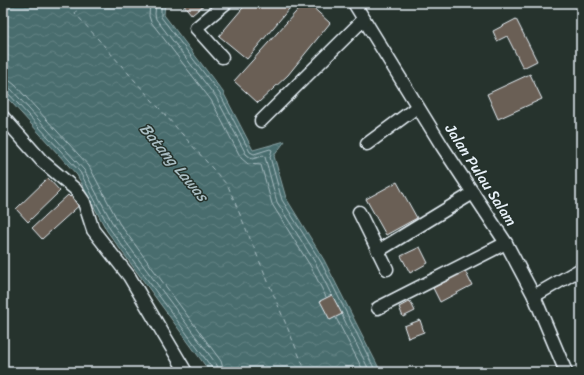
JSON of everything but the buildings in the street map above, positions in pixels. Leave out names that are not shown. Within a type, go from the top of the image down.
[{"type":"street","points":[[222,57],[196,28],[226,3]]},
{"type":"street","points":[[261,121],[361,9]]},
{"type":"street","name":"Jalan Pulau Salam","points":[[361,9],[417,107],[506,243],[534,296],[566,372]]},
{"type":"street","points":[[367,144],[417,107]]},
{"type":"street","points":[[3,117],[42,160],[75,189],[84,202],[93,230],[129,276],[186,372]]},
{"type":"street","points":[[378,251],[473,193]]},
{"type":"street","points":[[359,212],[387,269]]},
{"type":"street","points":[[378,308],[506,243]]},
{"type":"street","points":[[534,296],[581,269]]},
{"type":"water","name":"Batang Lawas","points":[[3,3],[165,3],[164,15],[223,92],[253,150],[285,141],[274,156],[286,198],[324,260],[381,372],[210,372],[107,231],[77,175],[3,93]]},
{"type":"ferry route","points":[[81,3],[75,13],[228,186],[306,372]]}]
